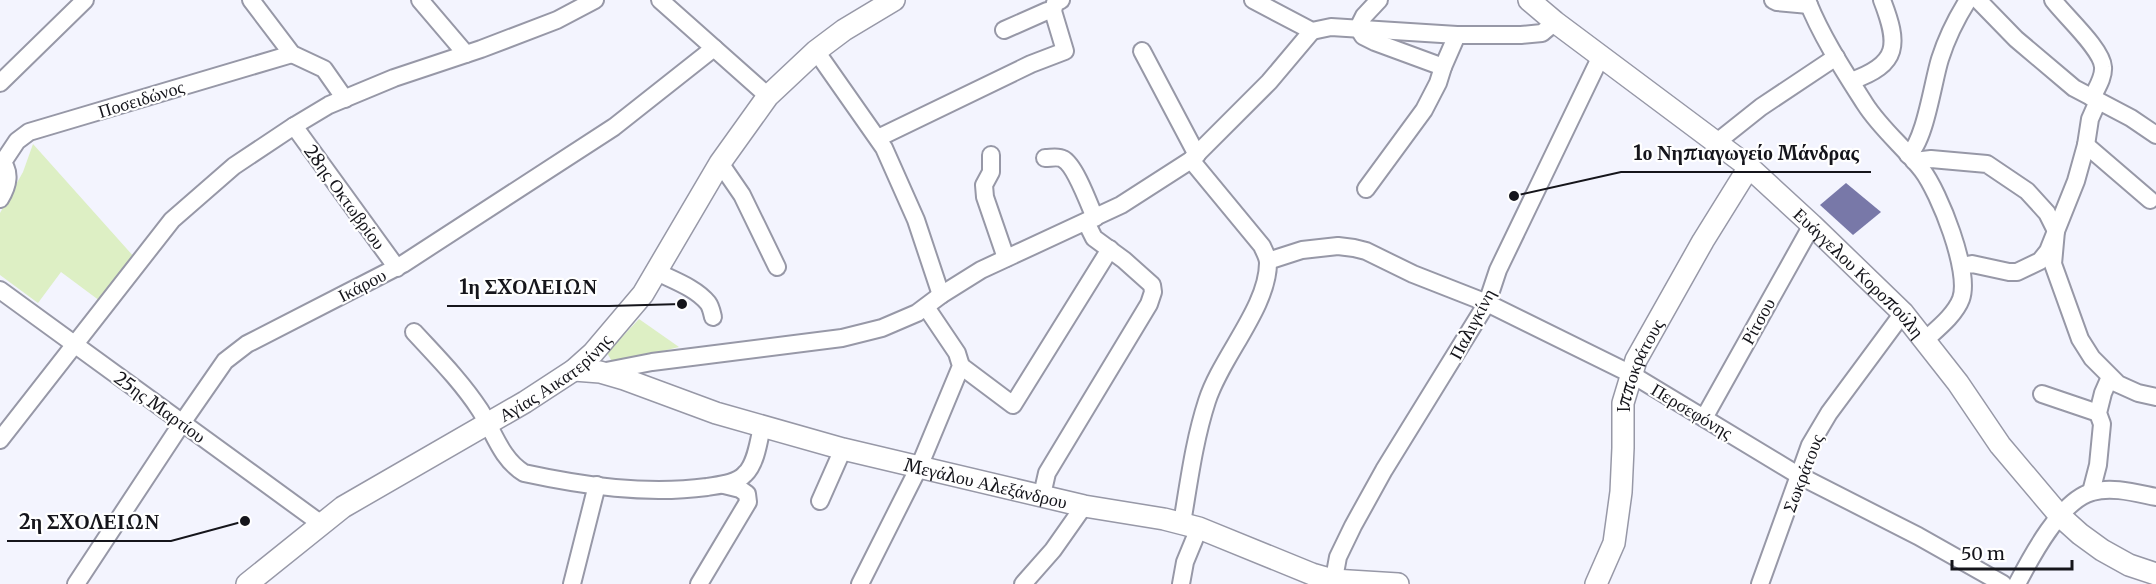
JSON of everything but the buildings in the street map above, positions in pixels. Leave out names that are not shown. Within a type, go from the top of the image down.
[{"type":"street","points":[[0,83],[85,0]]},
{"type":"street","points":[[251,0],[291,54],[324,69],[345,99]]},
{"type":"street","points":[[420,0],[466,54]]},
{"type":"street","points":[[0,440],[172,220],[234,166],[294,126],[345,99],[394,78],[557,20],[595,0]]},
{"type":"street","points":[[660,0],[768,96]]},
{"type":"street","name":"Αγίας Αικατερίνης","points":[[247,584],[320,523],[343,507],[488,425],[574,370],[593,353],[643,294],[720,162],[768,96],[816,51],[844,30],[894,0]]},
{"type":"street","points":[[1253,0],[1312,31]]},
{"type":"street","points":[[1358,28],[1364,16],[1380,0]]},
{"type":"street","name":"Ευάγγελου Κοροπούλη","points":[[1529,0],[1555,22],[1749,167],[1903,313],[2000,445],[2060,516],[2102,550],[2130,565],[2156,574]]},
{"type":"street","points":[[1773,0],[1783,3],[1808,3],[1818,27],[1866,105],[1931,184],[1952,236],[1961,266],[1964,287],[1960,301],[1942,325],[1925,340]]},
{"type":"street","points":[[1851,81],[1864,77],[1878,67],[1889,58],[1893,50],[1891,24],[1882,0]]},
{"type":"street","points":[[1911,158],[1919,139],[1933,83],[1950,32],[1968,0]]},
{"type":"street","points":[[1978,0],[2016,39],[2074,87],[2131,118],[2156,135]]},
{"type":"street","points":[[1961,266],[1972,264],[2017,272],[2040,261],[2048,251],[2076,181],[2103,67],[2094,48],[2059,3]]},
{"type":"street","points":[[878,138],[1031,64],[1065,51],[1057,5],[1004,30]]},
{"type":"street","points":[[600,372],[652,362],[842,338],[882,328],[927,307],[940,295],[981,270],[1121,205],[1194,158],[1269,82],[1312,31],[1331,27],[1457,34],[1542,33],[1555,22]]},
{"type":"street","points":[[1358,28],[1363,36],[1375,42],[1443,66]]},
{"type":"street","points":[[1366,189],[1424,110],[1438,83],[1457,34]]},
{"type":"street","name":"Ικάρου","points":[[76,584],[225,361],[247,344],[397,268],[614,127],[714,48]]},
{"type":"street","points":[[816,51],[878,138],[916,220],[940,295]]},
{"type":"street","points":[[1142,51],[1194,158],[1262,246],[1268,261],[1258,304],[1220,369],[1207,400],[1195,443],[1191,526],[1181,584]]},
{"type":"street","name":"Ποσειδώνος","points":[[2,161],[17,141],[29,132],[291,54]]},
{"type":"street","name":"Παλιγκίνη","points":[[1333,582],[1338,557],[1384,470],[1487,303],[1498,270],[1601,56]]},
{"type":"street","points":[[1717,142],[1761,107],[1836,57]]},
{"type":"street","name":"28ης Οκτωβρίου","points":[[294,126],[397,268]]},
{"type":"street","points":[[2086,145],[2150,200]]},
{"type":"street","points":[[991,155],[991,172],[984,185],[985,197],[1006,258]]},
{"type":"street","points":[[1042,495],[1047,473],[1149,304],[1153,292],[1152,285],[1094,238],[1091,220],[1067,162],[1061,158],[1045,158]]},
{"type":"street","points":[[1911,158],[1987,164],[2026,191],[2047,213],[2056,231],[2053,264],[2080,339],[2092,358],[2118,384],[2152,394]]},
{"type":"street","points":[[0,199],[8,180],[7,170],[2,161]]},
{"type":"street","points":[[720,162],[742,195],[777,267]]},
{"type":"street","name":"Ιπποκράτους","points":[[1596,584],[1614,543],[1621,492],[1623,404],[1636,360],[1698,250],[1749,167]]},
{"type":"street","name":"Ρίτσου","points":[[1704,418],[1812,225]]},
{"type":"street","name":"Περσεφόνης","points":[[1268,261],[1302,250],[1322,247],[1338,246],[1360,250],[1487,303],[1631,375],[1798,475],[2003,584]]},
{"type":"street","points":[[927,307],[957,352],[961,366],[1013,405],[1110,249]]},
{"type":"street","points":[[657,272],[700,296],[709,304],[713,317]]},
{"type":"street","name":"25ης Μαρτίου","points":[[0,290],[320,523]]},
{"type":"street","name":"Σωκράτους","points":[[1760,584],[1810,445],[1829,412],[1903,313]]},
{"type":"street","points":[[414,332],[452,373],[481,411],[513,466],[524,474],[654,492],[724,485],[746,474],[752,462],[762,426]]},
{"type":"street","points":[[860,584],[919,467],[961,366]]},
{"type":"street","name":"Μεγάλου Αλεξάνδρου","points":[[574,370],[600,372],[762,426],[843,449],[1084,506],[1191,526],[1333,582],[1398,584]]},
{"type":"street","points":[[2091,492],[2098,465],[2102,424],[2098,412],[2110,377]]},
{"type":"street","points":[[2042,394],[2098,412]]},
{"type":"street","points":[[820,501],[843,449]]},
{"type":"street","points":[[572,584],[597,485]]},
{"type":"street","points":[[699,584],[748,502],[747,494],[740,489],[724,485]]},
{"type":"street","points":[[2017,584],[2040,541],[2079,496],[2108,489],[2156,497]]},
{"type":"street","points":[[1023,584],[1053,550],[1084,506]]},
{"type":"green space","points":[[33,144],[135,258],[100,301],[61,272],[38,303],[0,275],[0,213],[23,172]]},
{"type":"green space","points":[[639,319],[679,347],[613,363],[607,353]]},
{"type":"place","name":"1ο Νηπιαγωγείο Μάνδρας","points":[[1514,196]]},
{"type":"place","name":"1η ΣΧΟΛΕΙΩΝ","points":[[682,304]]},
{"type":"place","name":"2η ΣΧΟΛΕΙΩΝ","points":[[245,521]]}]
